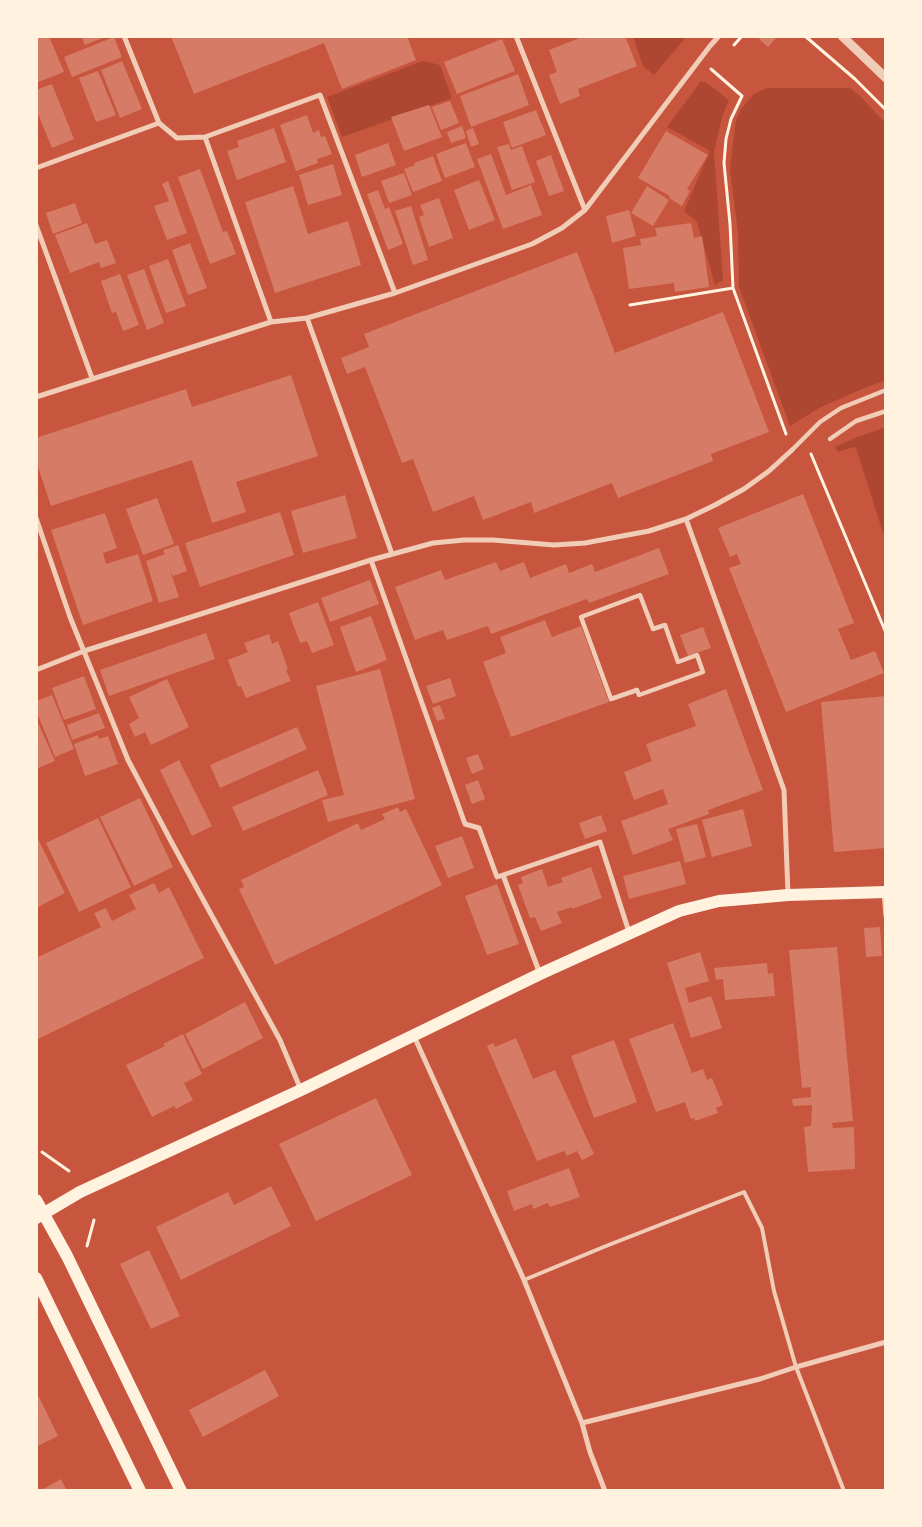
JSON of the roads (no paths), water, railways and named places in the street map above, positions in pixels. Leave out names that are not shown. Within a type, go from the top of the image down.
[{"type":"main road","points":[[40,1215],[80,1192],[301,1090],[540,974],[662,918],[696,906],[718,901],[788,895],[885,892]]},
{"type":"main road","points":[[36,1200],[40,1215],[67,1256],[181,1491]]},
{"type":"main road","points":[[36,1278],[140,1491]]},
{"type":"street","points":[[124,36],[159,123],[177,138],[205,137],[320,95],[395,293]]},
{"type":"street","points":[[516,36],[585,210]]},
{"type":"street","points":[[36,396],[271,322],[307,318],[395,293],[532,244],[562,228],[585,210],[719,36]]},
{"type":"street","points":[[842,36],[886,78]]},
{"type":"street","points":[[36,168],[159,123]]},
{"type":"street","points":[[205,137],[271,322]]},
{"type":"street","points":[[36,225],[92,378]]},
{"type":"street","points":[[307,318],[392,554]]},
{"type":"street","points":[[36,670],[84,651],[371,560],[433,543],[493,540],[554,545],[585,543],[649,531],[686,519],[744,489],[792,450],[820,422],[841,408],[886,390]]},
{"type":"street","points":[[830,439],[856,421],[886,411]]},
{"type":"street","points":[[36,518],[70,617],[128,760],[280,1040],[301,1090]]},
{"type":"street","points":[[686,519],[784,790],[788,895]]},
{"type":"street","points":[[371,560],[465,824],[479,828],[497,877],[600,842],[630,934]]},
{"type":"street","points":[[640,595],[653,629],[665,625],[678,662],[697,655],[703,672],[639,695],[637,690],[611,699],[581,617],[640,595]]},
{"type":"street","points":[[503,875],[540,974]]},
{"type":"street","points":[[885,892],[886,916]]},
{"type":"street","points":[[414,1036],[524,1280],[582,1423],[590,1452],[605,1491]]},
{"type":"street","points":[[582,1423],[760,1379],[886,1342]]},
{"type":"lane","points":[[524,1280],[744,1192],[762,1228],[774,1291],[796,1367],[844,1491]]}]
